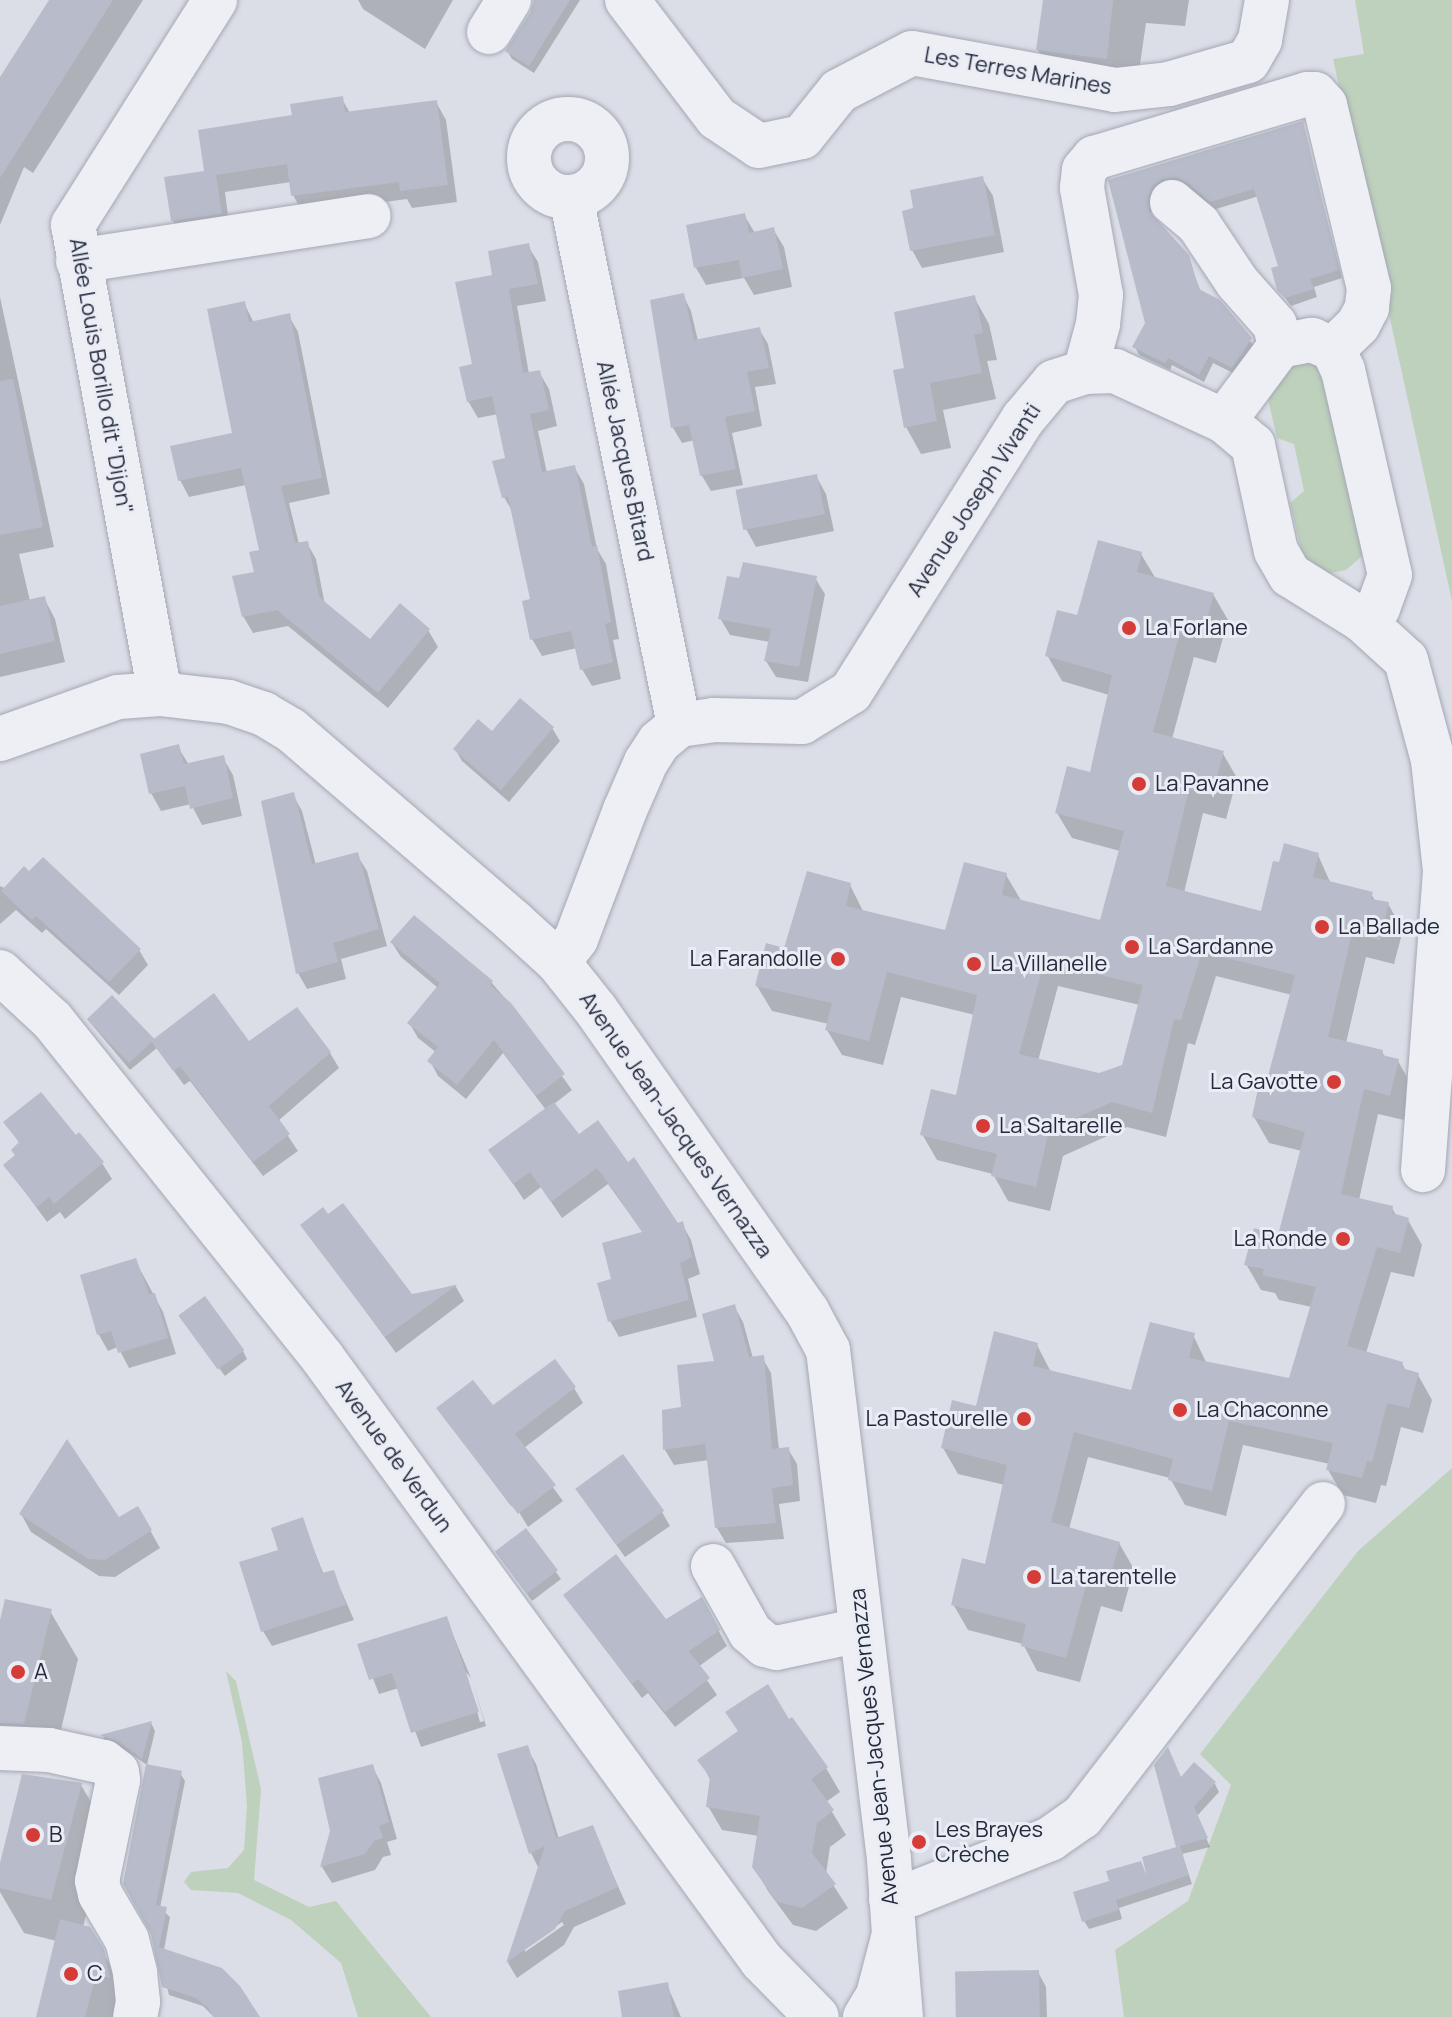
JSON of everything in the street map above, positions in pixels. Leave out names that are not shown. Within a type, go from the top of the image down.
[{"type":"street","name":"Allée Louis Borillo dit \"Dijon\"","points":[[160,694],[73,225],[215,0]]},
{"type":"street","name":"Les Terres Marines","points":[[627,0],[717,118],[759,146],[802,137],[839,91],[912,53],[1115,90],[1169,84],[1248,61],[1260,40],[1267,0]]},
{"type":"street","points":[[1085,372],[1098,324],[1101,295],[1082,188],[1084,170],[1094,158],[1307,94],[1315,94],[1325,105],[1369,288],[1367,308],[1358,325],[1333,349]]},
{"type":"street","name":"Allée Jacques Bitard","points":[[571,197],[679,725]]},
{"type":"street","points":[[1172,202],[1199,225],[1237,282],[1275,325],[1280,346]]},
{"type":"street","points":[[78,261],[369,216]]},
{"type":"street","points":[[1224,421],[1280,346],[1312,340],[1333,349],[1343,370],[1390,575],[1378,608],[1362,620]]},
{"type":"street","name":"Avenue Joseph Vivanti","points":[[679,725],[714,720],[802,722],[851,692],[1023,419],[1054,382],[1085,372],[1115,371],[1224,421],[1253,445],[1276,551],[1290,575],[1362,620],[1406,660],[1433,760],[1445,871],[1423,1170]]},
{"type":"street","name":"Avenue Jean-Jacques Vernazza","points":[[0,739],[118,697],[160,694],[229,702],[264,714],[291,730],[419,837],[558,962],[781,1274],[828,1350],[901,2017]]},
{"type":"street","points":[[558,962],[576,939],[646,762],[659,742],[679,725]]},
{"type":"street","name":"Avenue de Verdun","points":[[0,972],[52,1020],[322,1357],[762,1961],[817,2017]]},
{"type":"street","points":[[892,1916],[912,1894],[1050,1839],[1082,1817],[1323,1504]]},
{"type":"street","points":[[713,1566],[750,1632],[765,1645],[777,1648],[861,1630]]},
{"type":"street","points":[[0,1748],[49,1750],[104,1762],[117,1772],[118,1780],[97,1881],[100,1894],[127,1940],[135,1973],[138,2002],[135,2017]]},
{"type":"street","name":"Avenue Jean-Jacques Vernazza","points":[[865,2017],[878,1995],[892,1916]]},
{"type":"street","name":"Avenue de Verdun","points":[[762,1961],[784,2017]]},
{"type":"green space","points":[[1355,0],[1452,0],[1452,601],[1333,59],[1364,54]]},
{"type":"green space","points":[[1318,358],[1367,545],[1361,557],[1346,570],[1326,574],[1311,568],[1302,553],[1290,503],[1304,491],[1294,444],[1277,438],[1266,391],[1277,365]]},
{"type":"green space","points":[[1452,1468],[1452,2017],[1124,2017],[1115,1950],[1188,1901],[1231,1785],[1200,1754],[1358,1551]]},
{"type":"green space","points":[[226,1671],[236,1681],[261,1789],[254,1880],[309,1907],[336,1901],[431,2017],[358,2017],[341,1963],[291,1920],[238,1893],[191,1890],[184,1882],[191,1872],[228,1868],[244,1850],[247,1806],[242,1742]]},
{"type":"building","points":[[49,0],[113,0],[0,178],[0,77]]},
{"type":"building","points":[[534,0],[570,0],[529,66],[505,51],[530,13]]},
{"type":"building","points":[[1043,0],[1113,0],[1107,59],[1036,50]]},
{"type":"building","points":[[343,96],[345,112],[437,100],[448,185],[400,191],[399,182],[291,196],[287,164],[216,175],[222,214],[171,221],[164,177],[204,171],[198,130],[292,115],[290,104]]},
{"type":"building","points":[[1303,121],[1339,270],[1310,279],[1314,289],[1285,298],[1277,290],[1271,268],[1278,266],[1254,189],[1210,202],[1176,177],[1163,179],[1153,186],[1148,197],[1149,211],[1189,255],[1199,289],[1220,300],[1252,338],[1232,368],[1209,356],[1199,375],[1168,358],[1165,363],[1132,347],[1145,323],[1108,180]]},
{"type":"building","points":[[983,176],[995,235],[910,251],[902,211],[913,208],[910,190]]},
{"type":"building","points":[[745,213],[749,233],[774,227],[783,269],[742,278],[739,260],[694,268],[686,225]]},
{"type":"building","points":[[529,243],[538,284],[509,289],[523,373],[540,370],[549,410],[530,414],[542,472],[575,465],[592,547],[597,545],[611,622],[605,624],[613,662],[580,670],[571,631],[530,640],[522,601],[530,599],[508,497],[502,498],[492,461],[505,458],[492,396],[467,402],[459,367],[472,364],[455,282],[492,275],[488,251]]},
{"type":"building","points":[[684,293],[694,340],[760,327],[769,368],[747,372],[755,411],[725,417],[736,469],[700,476],[689,425],[671,428],[650,300]]},
{"type":"building","points":[[975,295],[983,333],[974,335],[982,373],[930,383],[937,421],[904,428],[893,370],[904,368],[894,312]]},
{"type":"building","points":[[245,301],[249,322],[290,313],[322,478],[281,486],[295,543],[308,541],[319,597],[370,639],[400,603],[430,629],[378,693],[277,610],[242,617],[232,576],[254,572],[249,552],[259,550],[241,468],[178,481],[170,446],[232,433],[207,309]]},
{"type":"building","points":[[13,379],[43,527],[0,535],[0,381]]},
{"type":"building","points":[[817,474],[825,514],[743,530],[736,490]]},
{"type":"building","points":[[1098,540],[1142,552],[1137,572],[1214,593],[1202,639],[1180,633],[1153,732],[1224,751],[1212,795],[1189,789],[1166,886],[1261,911],[1273,861],[1279,862],[1284,843],[1319,853],[1313,877],[1373,892],[1371,899],[1389,902],[1380,940],[1352,933],[1328,1037],[1383,1050],[1382,1055],[1399,1059],[1390,1096],[1364,1089],[1341,1194],[1393,1206],[1392,1213],[1409,1218],[1400,1253],[1377,1247],[1347,1346],[1403,1362],[1402,1368],[1419,1373],[1409,1408],[1387,1403],[1372,1462],[1367,1461],[1362,1478],[1326,1470],[1333,1443],[1229,1421],[1212,1491],[1168,1480],[1173,1459],[1074,1432],[1051,1522],[1120,1542],[1107,1587],[1087,1582],[1066,1658],[1021,1646],[1026,1624],[951,1605],[962,1558],[985,1564],[1007,1465],[941,1448],[952,1400],[976,1406],[994,1331],[1038,1343],[1033,1366],[1131,1390],[1150,1322],[1195,1333],[1189,1358],[1289,1378],[1316,1287],[1262,1275],[1264,1269],[1244,1265],[1254,1228],[1278,1235],[1305,1132],[1252,1117],[1261,1074],[1268,1076],[1295,975],[1202,952],[1181,1020],[1174,1019],[1152,1113],[1112,1102],[1049,1130],[1036,1187],[991,1176],[997,1154],[920,1135],[931,1089],[956,1095],[977,995],[887,972],[869,1041],[825,1030],[832,1003],[755,986],[766,943],[784,948],[807,871],[851,883],[846,906],[945,930],[964,862],[1007,873],[1002,895],[1100,920],[1124,831],[1055,813],[1067,766],[1090,772],[1112,675],[1045,656],[1057,610],[1077,615]],"holes":[[[1044,962],[1143,985],[1122,1065],[1099,1073],[1019,1054]]]},
{"type":"building","points":[[743,562],[817,576],[799,667],[764,661],[771,629],[718,619],[727,576],[739,578]]},
{"type":"building","points":[[45,596],[55,641],[0,654],[0,606]]},
{"type":"building","points":[[520,698],[554,727],[501,790],[453,749],[478,719],[492,731]]},
{"type":"building","points":[[179,744],[184,764],[224,755],[233,798],[190,809],[185,786],[149,794],[140,754]]},
{"type":"building","points":[[294,792],[312,864],[358,852],[379,929],[333,943],[338,962],[296,974],[261,801]]},
{"type":"building","points":[[43,857],[141,949],[109,982],[36,916],[32,920],[1,891],[24,866],[29,871]]},
{"type":"building","points":[[414,915],[493,981],[490,985],[511,1003],[565,1074],[536,1096],[494,1040],[457,1085],[427,1061],[438,1047],[407,1023],[440,983],[390,942]]},
{"type":"building","points":[[214,993],[249,1041],[297,1007],[331,1052],[269,1106],[290,1134],[253,1162],[180,1066],[173,1071],[151,1041]]},
{"type":"building","points":[[112,995],[154,1039],[129,1063],[87,1019]]},
{"type":"building","points":[[41,1092],[76,1135],[79,1132],[104,1162],[54,1204],[49,1197],[37,1207],[3,1165],[15,1155],[11,1150],[19,1142],[3,1122]]},
{"type":"building","points":[[554,1102],[579,1134],[598,1120],[628,1162],[634,1157],[678,1223],[683,1221],[692,1257],[680,1263],[689,1300],[608,1322],[597,1283],[611,1279],[602,1243],[642,1232],[617,1195],[597,1168],[551,1202],[530,1172],[513,1184],[488,1150]]},
{"type":"building","points":[[343,1203],[412,1294],[457,1285],[385,1337],[300,1225],[323,1207],[328,1214]]},
{"type":"building","points":[[136,1258],[149,1294],[155,1293],[168,1338],[118,1353],[111,1331],[97,1335],[80,1275]]},
{"type":"building","points":[[205,1296],[244,1350],[218,1370],[178,1315]]},
{"type":"building","points":[[735,1304],[749,1357],[764,1355],[772,1449],[789,1447],[793,1485],[772,1488],[776,1523],[715,1528],[705,1444],[663,1450],[662,1410],[681,1407],[677,1365],[714,1361],[702,1314]]},
{"type":"building","points":[[555,1359],[576,1387],[515,1434],[556,1485],[518,1514],[436,1408],[473,1380],[493,1405]]},
{"type":"building","points":[[67,1439],[119,1517],[138,1506],[152,1530],[105,1560],[88,1559],[19,1514]]},
{"type":"building","points":[[623,1454],[664,1511],[616,1545],[575,1489]]},
{"type":"building","points":[[303,1517],[322,1573],[334,1570],[346,1605],[261,1632],[239,1562],[278,1550],[271,1528]]},
{"type":"building","points":[[526,1528],[558,1570],[527,1594],[495,1551]]},
{"type":"building","points":[[616,1554],[666,1619],[702,1597],[720,1630],[689,1651],[710,1678],[665,1712],[638,1679],[632,1684],[563,1595]]},
{"type":"building","name":"A","points":[[5,1599],[52,1609],[24,1724],[0,1723],[0,1620]]},
{"type":"building","points":[[447,1616],[479,1712],[411,1733],[392,1673],[369,1680],[357,1644]]},
{"type":"building","points":[[768,1684],[789,1719],[792,1717],[828,1767],[811,1779],[834,1810],[817,1823],[812,1853],[836,1884],[802,1908],[777,1902],[752,1867],[760,1816],[706,1807],[710,1777],[697,1760],[738,1731],[725,1712]]},
{"type":"building","points":[[152,1721],[142,1759],[119,1742],[100,1735]]},
{"type":"building","points":[[528,1745],[556,1838],[593,1825],[618,1887],[565,1911],[555,1929],[506,1963],[545,1846],[529,1854],[497,1754]]},
{"type":"building","points":[[1168,1747],[1181,1777],[1194,1762],[1216,1782],[1194,1807],[1208,1838],[1176,1847],[1154,1765]]},
{"type":"building","points":[[146,1764],[182,1771],[156,1905],[167,1907],[159,1947],[222,1968],[240,1986],[260,2017],[213,2017],[196,1998],[162,1987],[151,1934],[123,1884]]},
{"type":"building","points":[[373,1764],[389,1822],[379,1826],[383,1838],[374,1841],[365,1854],[320,1867],[330,1831],[318,1778]]},
{"type":"building","name":"B","points":[[22,1774],[82,1783],[51,1900],[0,1888],[0,1863]]},
{"type":"building","points":[[1180,1846],[1189,1875],[1116,1900],[1119,1910],[1082,1922],[1073,1892],[1109,1881],[1106,1871],[1141,1861],[1147,1877],[1142,1857]]},
{"type":"building","name":"C","points":[[60,1919],[90,1927],[104,1949],[110,1978],[96,1975],[85,2017],[36,2017]]},
{"type":"building","points":[[1039,1970],[1040,2017],[956,2017],[955,1971]]},
{"type":"building","points":[[668,1982],[674,2017],[622,2017],[618,1991]]},
{"type":"place","name":"La Forlane","points":[[1129,628]]},
{"type":"place","name":"La Pavanne","points":[[1139,784]]},
{"type":"place","name":"La Ballade","points":[[1322,927]]},
{"type":"place","name":"La Sardanne","points":[[1132,947]]},
{"type":"place","name":"La Farandolle","points":[[838,959]]},
{"type":"place","name":"La Villanelle","points":[[974,964]]},
{"type":"place","name":"La Gavotte","points":[[1334,1082]]},
{"type":"place","name":"La Saltarelle","points":[[983,1126]]},
{"type":"place","name":"La Ronde","points":[[1343,1239]]},
{"type":"place","name":"La Chaconne","points":[[1180,1410]]},
{"type":"place","name":"La Pastourelle","points":[[1024,1419]]},
{"type":"place","name":"La tarentelle","points":[[1034,1577]]},
{"type":"place","name":"A","points":[[18,1672]]},
{"type":"place","name":"B","points":[[33,1835]]},
{"type":"place","name":"Les Brayes Crèche","points":[[919,1842]]},
{"type":"place","name":"C","points":[[71,1974]]}]
